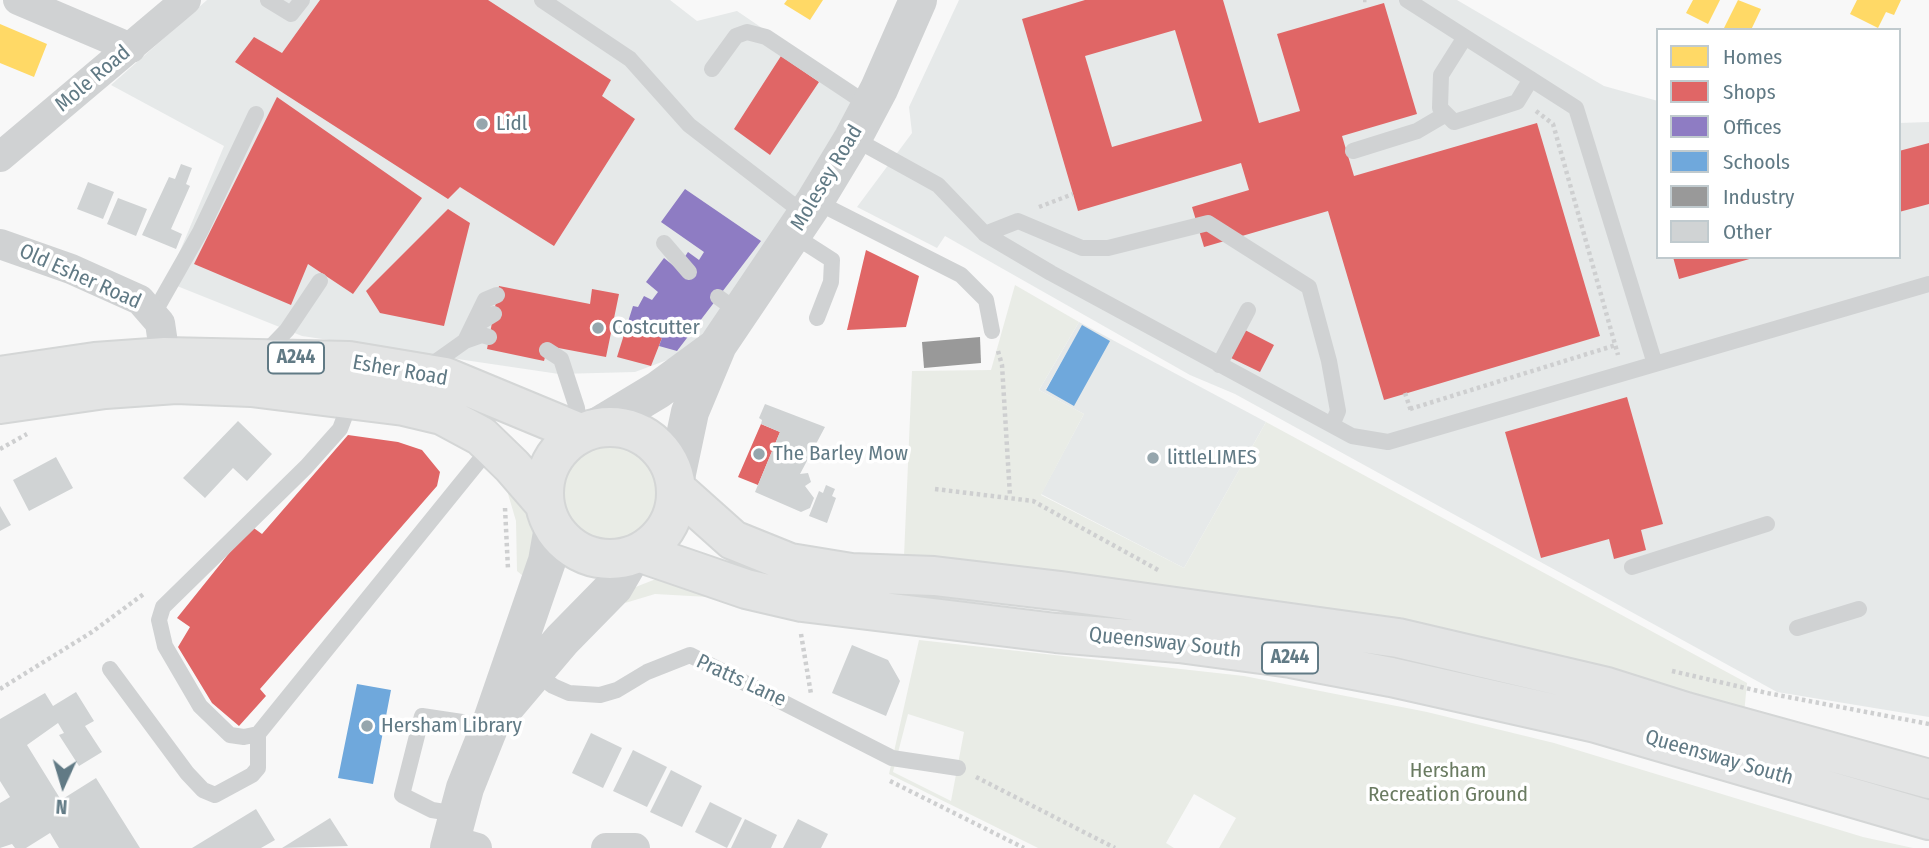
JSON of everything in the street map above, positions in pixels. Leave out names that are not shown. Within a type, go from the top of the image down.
[{"type":"main road","name":"Esher Road","points":[[0,376],[95,362],[165,357],[349,361],[422,372],[479,388],[548,422],[588,431]]},
{"type":"main road","name":"Esher Road","points":[[0,404],[143,385],[251,387],[352,398],[442,415],[468,427],[492,445],[548,515]]},
{"type":"main road","points":[[615,428],[645,440],[667,459],[676,484],[667,530],[653,546],[637,554],[619,558],[592,555],[565,540],[548,515],[548,472],[554,459],[588,431],[615,428]]},
{"type":"main road","name":"Queensway South","points":[[676,484],[733,540],[790,563],[851,573],[934,576],[1048,590],[1398,638],[1606,687],[1929,779]]},
{"type":"main road","name":"Queensway South","points":[[637,554],[746,589],[802,602],[1056,632],[1179,643],[1291,658],[1391,677],[1596,723],[1929,820]]},
{"type":"street","points":[[18,0],[140,50]]},
{"type":"street","name":"Mole Road","points":[[0,157],[140,50],[186,0]]},
{"type":"street","name":"Molesey Road","points":[[676,484],[691,412],[718,345],[729,305],[805,217],[862,122],[918,0]]},
{"type":"street","name":"Old Esher Road","points":[[0,244],[71,268],[131,295],[154,313],[164,336],[165,357]]},
{"type":"street","name":"Molesey Road","points":[[588,431],[687,371],[718,345]]},
{"type":"street","points":[[458,837],[489,728],[523,666],[548,561],[548,515]]},
{"type":"street","points":[[523,666],[614,587],[637,554]]},
{"type":"street","points":[[606,848],[635,848]]},
{"type":"lane","points":[[268,0],[291,14],[302,0]]},
{"type":"lane","points":[[541,0],[630,59],[688,125],[805,217],[961,275],[986,300],[992,331]]},
{"type":"lane","points":[[1407,0],[1576,108],[1655,364]]},
{"type":"lane","points":[[712,69],[736,36],[747,32],[766,37],[938,185],[985,234],[1352,436],[1388,442],[1929,284]]},
{"type":"lane","points":[[1465,37],[1441,75],[1440,108],[1454,121],[1517,102],[1531,79]]},
{"type":"lane","points":[[154,313],[200,232],[256,114]]},
{"type":"lane","points":[[1353,151],[1417,131],[1446,114]]},
{"type":"lane","points":[[805,217],[832,260],[831,282],[817,318]]},
{"type":"lane","points":[[985,234],[1018,221],[1082,248],[1108,248],[1208,223],[1309,287],[1329,361],[1338,411],[1332,425]]},
{"type":"lane","points":[[664,243],[689,272]]},
{"type":"lane","points":[[261,357],[287,330],[320,281]]},
{"type":"lane","points":[[465,341],[485,300],[497,295]]},
{"type":"lane","points":[[1219,365],[1248,310]]},
{"type":"lane","points":[[422,372],[465,341],[481,322],[494,314]]},
{"type":"lane","points":[[465,341],[482,335],[489,337]]},
{"type":"lane","points":[[556,352],[588,431]]},
{"type":"lane","points":[[352,398],[340,429],[315,457],[163,607],[159,620],[165,646],[200,706],[230,735],[244,737],[258,734],[492,445]]},
{"type":"lane","points":[[1632,567],[1767,524]]},
{"type":"lane","points":[[1797,628],[1859,609]]},
{"type":"lane","name":"Pratts Lane","points":[[523,666],[553,687],[569,693],[600,695],[617,690],[647,672],[690,655],[887,755],[958,768]]},
{"type":"lane","points":[[110,669],[187,773],[203,790],[215,795],[252,775],[258,768],[258,734]]},
{"type":"lane","points":[[458,837],[432,810],[402,795],[422,716],[489,728]]},
{"type":"path","points":[[1363,0],[1369,0]]},
{"type":"path","points":[[1520,98],[1553,124],[1624,373]]},
{"type":"path","points":[[1018,221],[1037,208],[1073,194]]},
{"type":"path","points":[[992,331],[1002,365],[1010,496]]},
{"type":"path","points":[[1410,409],[1615,345]]},
{"type":"path","points":[[504,503],[509,579]]},
{"type":"path","points":[[800,623],[814,716]]},
{"type":"path","points":[[1767,693],[1929,724]]},
{"type":"path","points":[[887,755],[884,778],[1024,848]]},
{"type":"path","points":[[958,768],[1115,848]]},
{"type":"shaded area","points":[[207,0],[670,0],[697,21],[737,11],[862,96],[702,347],[635,372],[559,374],[302,336],[167,282],[224,146],[111,85]]},
{"type":"shaded area","points":[[959,0],[1457,0],[1604,86],[1656,100],[1656,259],[1901,259],[1901,123],[1929,122],[1929,717],[1777,692],[1235,394],[1190,375],[945,236],[937,248],[857,207],[912,133],[909,107]]},
{"type":"shaded area","name":"littleLIMES","points":[[1079,322],[1266,422],[1184,568],[1041,494],[1084,414],[1039,390]],"holes":[[[1082,326],[1109,341],[1074,405],[1046,389]]]},
{"type":"green space","points":[[1015,285],[1079,322],[1039,390],[1084,414],[1041,495],[1184,568],[1266,422],[1747,683],[1744,714],[904,556],[912,371],[991,370]]},
{"type":"green space","points":[[611,443],[630,447],[646,458],[657,474],[661,493],[657,512],[646,528],[630,539],[611,543],[592,539],[576,528],[565,512],[561,493],[565,474],[576,458],[592,447]]},
{"type":"green space","points":[[506,487],[523,506],[532,528],[534,540],[523,576],[517,571],[516,521]]},
{"type":"green space","points":[[656,579],[667,579],[726,598],[655,594],[625,603],[633,588]]},
{"type":"green space","name":"Hersham Recreation Ground","points":[[919,640],[1244,676],[1427,712],[1554,743],[1863,837],[1913,848],[1219,848],[1236,818],[1194,794],[1166,843],[1174,848],[1038,848],[889,774]],"holes":[[[908,714],[964,732],[951,801],[893,772]]]},
{"type":"building: Homes","points":[[787,0],[823,0],[810,20],[784,4]]},
{"type":"building: Homes","points":[[1693,0],[1720,0],[1708,24],[1686,13]]},
{"type":"building: Homes","points":[[1738,0],[1761,9],[1752,28],[1724,28]]},
{"type":"building: Homes","points":[[1857,0],[1901,0],[1894,15],[1886,12],[1878,28],[1850,14]]},
{"type":"building: Homes","points":[[0,24],[47,44],[34,77],[0,63]]},
{"type":"building: Shops","name":"Lidl","points":[[320,0],[488,0],[611,80],[602,96],[635,119],[554,246],[460,187],[448,199],[235,62],[254,37],[282,53]]},
{"type":"building: Shops","points":[[1085,0],[1223,0],[1259,123],[1300,111],[1277,34],[1384,3],[1417,114],[1342,136],[1354,176],[1537,123],[1600,336],[1384,400],[1328,211],[1204,247],[1192,207],[1249,190],[1241,163],[1078,211],[1022,19]],"holes":[[[1175,30],[1202,121],[1112,147],[1085,56]]]},
{"type":"building: Shops","points":[[781,56],[819,82],[770,155],[734,129]]},
{"type":"building: Shops","points":[[277,97],[422,198],[353,294],[308,264],[291,305],[194,264]]},
{"type":"building: Shops","points":[[1929,143],[1929,204],[1901,211],[1901,150]]},
{"type":"building: Shops","points":[[448,209],[470,223],[444,326],[380,313],[366,291]]},
{"type":"building: Shops","points":[[866,250],[919,276],[906,327],[847,330]]},
{"type":"building: Shops","points":[[1674,259],[1749,259],[1679,279]]},
{"type":"building: Shops","points":[[499,286],[590,304],[592,289],[619,294],[606,357],[548,346],[544,361],[487,349]]},
{"type":"building: Shops","points":[[627,325],[662,338],[651,366],[617,357]]},
{"type":"building: Shops","points":[[1245,330],[1274,345],[1260,372],[1231,358]]},
{"type":"building: Shops","points":[[1627,397],[1663,524],[1641,530],[1646,550],[1614,559],[1609,539],[1541,558],[1505,432]]},
{"type":"building: Shops","points":[[761,424],[780,432],[758,485],[738,477]]},
{"type":"building: Shops","points":[[348,435],[398,442],[422,450],[440,472],[437,486],[260,689],[266,696],[239,726],[212,703],[178,647],[190,627],[177,618],[251,526],[262,534]]},
{"type":"building: Offices","points":[[685,189],[761,241],[677,351],[659,346],[662,338],[627,325],[633,306],[638,307],[644,296],[652,300],[658,292],[646,282],[664,258],[686,276],[682,261],[688,252],[699,260],[704,252],[661,222]]},
{"type":"building: Schools","points":[[1082,325],[1110,341],[1074,406],[1046,390]]},
{"type":"building: Schools","points":[[357,684],[391,690],[373,784],[338,778]]},
{"type":"building: Industry","points":[[980,337],[981,363],[924,368],[922,342]]},
{"type":"building: Other","points":[[181,164],[192,168],[186,184],[190,186],[171,229],[182,234],[176,249],[142,235],[169,177],[175,179]]},
{"type":"building: Other","points":[[88,182],[114,192],[103,219],[77,209]]},
{"type":"building: Other","points":[[118,198],[147,209],[136,236],[107,224]]},
{"type":"building: Other","points":[[765,404],[825,427],[800,474],[808,473],[811,482],[805,486],[814,498],[810,508],[801,512],[755,492],[780,432],[761,424],[762,420],[759,418]]},
{"type":"building: Other","points":[[238,421],[272,454],[247,481],[233,468],[205,498],[183,478]]},
{"type":"building: Other","points":[[56,457],[73,488],[29,511],[13,480]]},
{"type":"building: Other","points":[[826,485],[835,489],[832,496],[836,498],[827,523],[809,516],[819,491],[823,493]]},
{"type":"building: Other","points":[[0,506],[11,525],[0,531]]},
{"type":"building: Other","points":[[852,645],[888,660],[900,681],[886,716],[832,693]]},
{"type":"building: Other","points":[[76,692],[94,721],[85,726],[102,752],[79,766],[59,735],[64,733],[58,723],[27,745],[61,800],[96,778],[140,848],[59,848],[50,833],[26,848],[15,848],[12,844],[0,848],[0,803],[10,797],[0,781],[0,719],[45,693],[53,706]]},
{"type":"building: Other","points":[[591,733],[622,748],[603,788],[572,773]]},
{"type":"building: Other","points":[[633,750],[667,767],[647,807],[613,791]]},
{"type":"building: Other","points":[[671,770],[702,786],[682,827],[650,812]]},
{"type":"building: Other","points":[[710,802],[742,818],[727,848],[695,832]]},
{"type":"building: Other","points":[[256,809],[275,840],[261,848],[192,848]]},
{"type":"building: Other","points":[[330,818],[348,846],[282,848]]},
{"type":"building: Other","points":[[745,819],[777,835],[771,848],[731,848]]},
{"type":"building: Other","points":[[798,819],[828,834],[821,848],[783,848]]},
{"type":"place","name":"Lidl","points":[[482,124]]},
{"type":"place","name":"Costcutter","points":[[598,328]]},
{"type":"place","name":"The Barley Mow","points":[[759,454]]},
{"type":"place","name":"littleLIMES","points":[[1153,458]]},
{"type":"place","name":"Hersham Library","points":[[367,726]]}]
